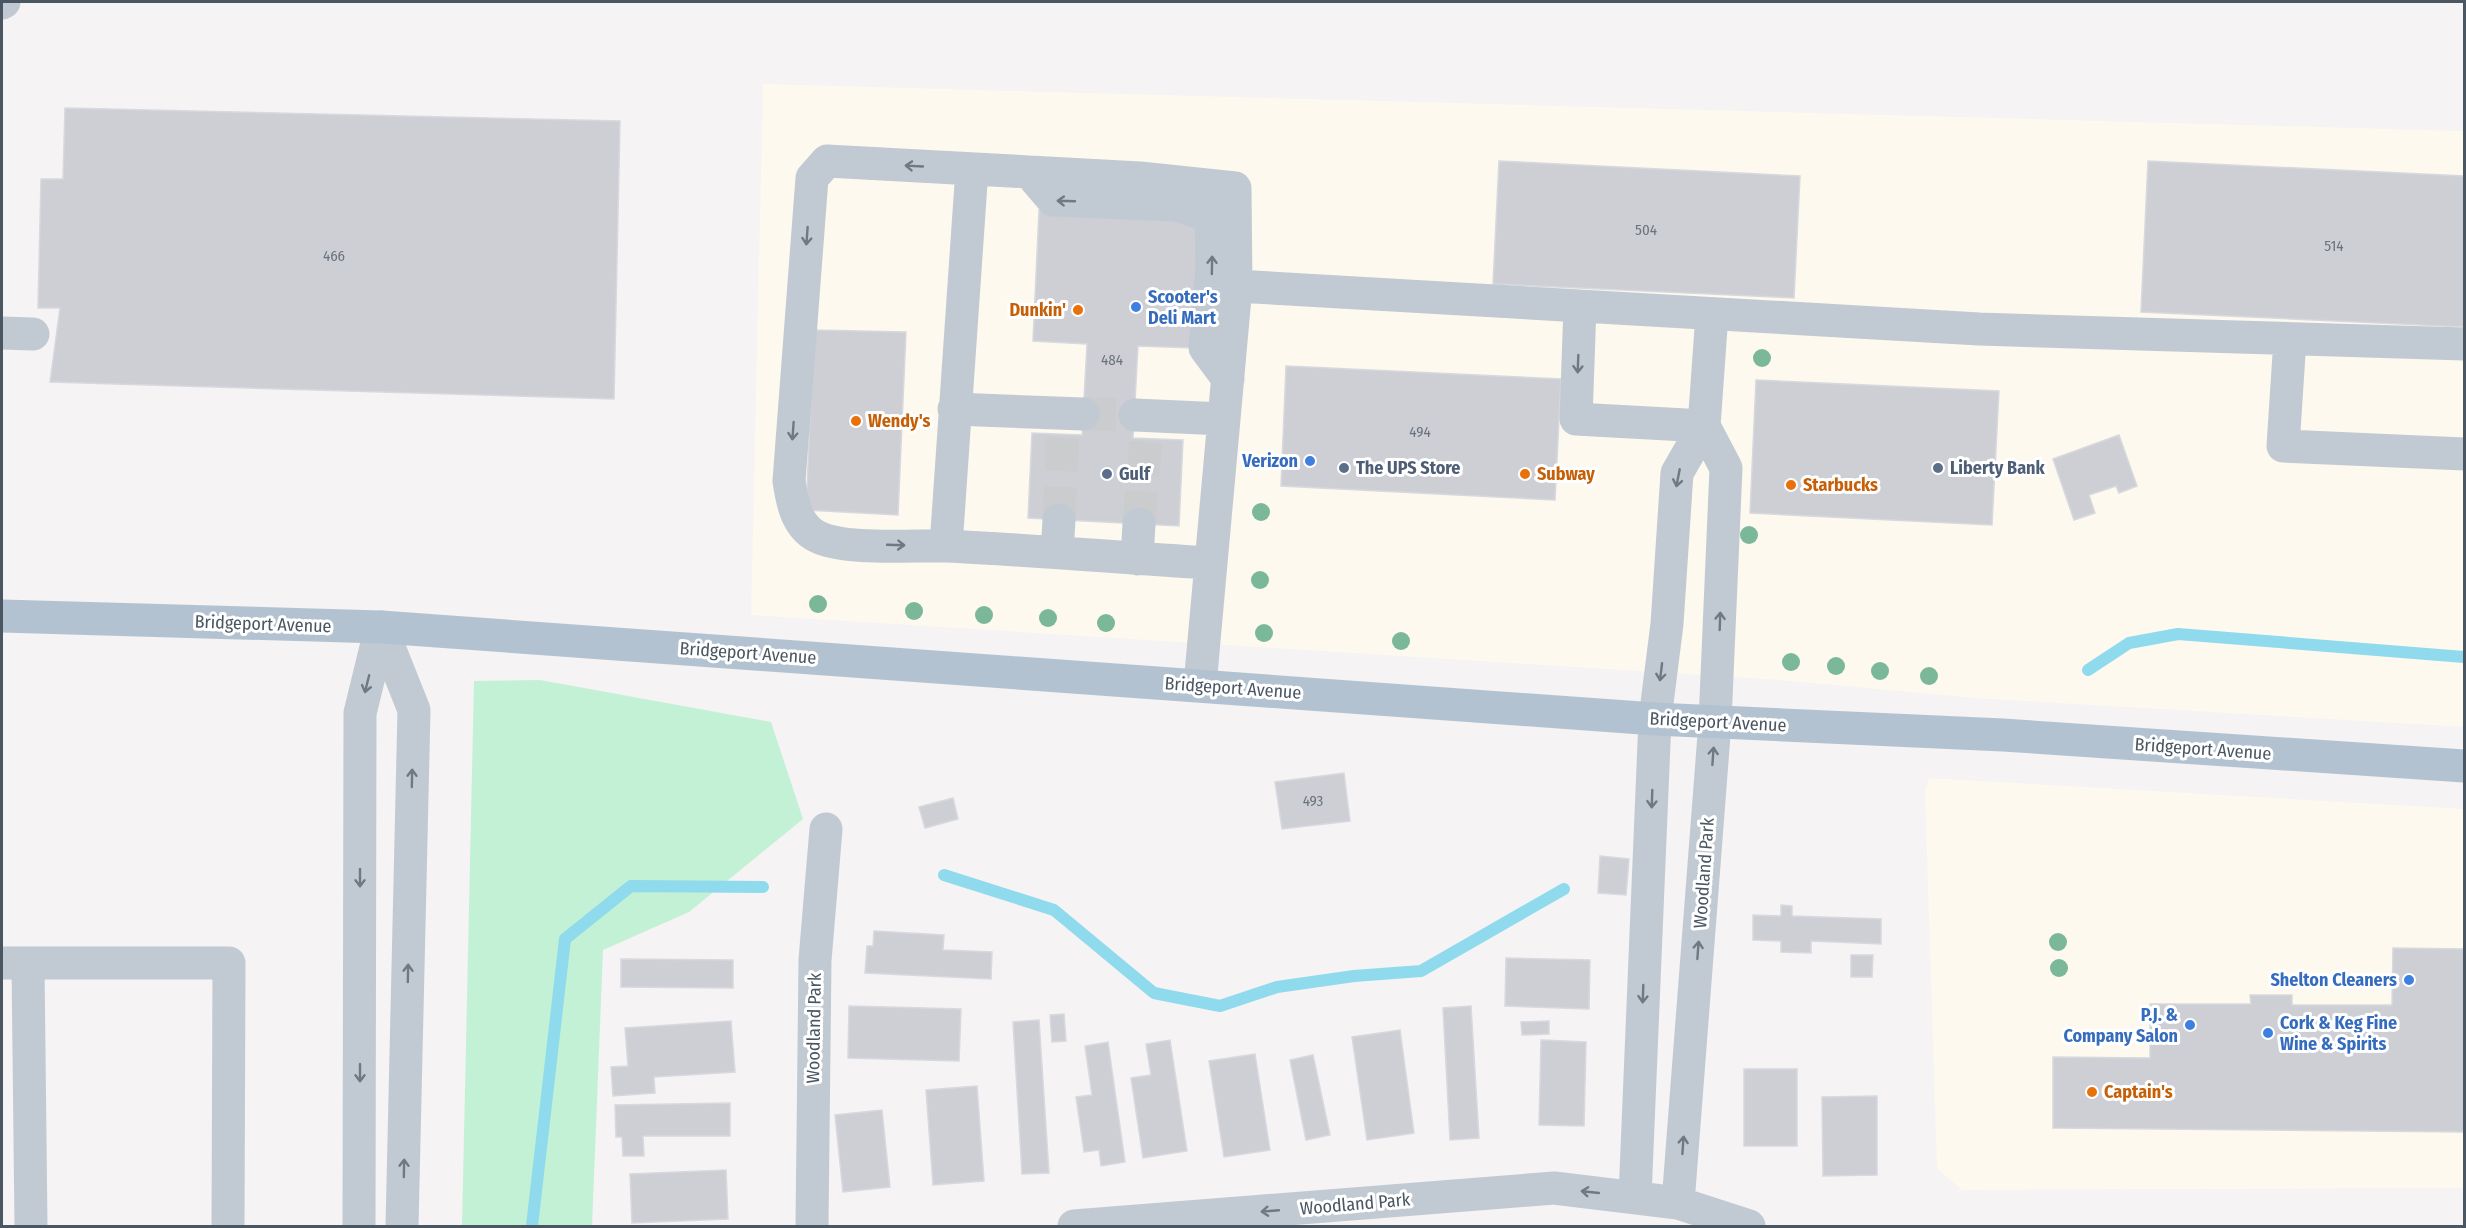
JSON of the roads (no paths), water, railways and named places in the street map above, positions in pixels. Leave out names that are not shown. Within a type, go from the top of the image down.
[{"type":"main road","name":"Bridgeport Avenue","points":[[2,616],[381,627],[1655,719],[1992,735],[2464,766]]},
{"type":"street","points":[[1200,685],[1209,563],[1236,286],[1235,188],[1140,178],[827,161],[812,178],[789,481],[792,502],[800,520],[814,535],[836,543],[946,546],[1209,563]]},
{"type":"street","points":[[946,546],[972,169]]},
{"type":"street","points":[[1029,172],[1053,200],[1175,205],[1211,216],[1212,268],[1205,348],[1228,379]]},
{"type":"street","points":[[1236,286],[1979,329],[2464,344]]},
{"type":"street","points":[[1580,306],[1576,419],[1704,426]]},
{"type":"street","points":[[1635,1197],[1655,719],[1667,624],[1677,473],[1704,426],[1712,314]]},
{"type":"street","points":[[2290,339],[2283,446],[2464,454]]},
{"type":"street","points":[[954,409],[1070,420]]},
{"type":"street","points":[[1143,423],[1223,419]]},
{"type":"street","name":"Woodland Park","points":[[1678,1203],[1715,722],[1726,468],[1704,426]]},
{"type":"street","points":[[1057,552],[1059,520]]},
{"type":"street","points":[[1137,559],[1138,524]]},
{"type":"street","points":[[359,1227],[360,713],[381,627]]},
{"type":"street","points":[[381,627],[414,711],[402,1227]]},
{"type":"street","name":"Woodland Park","points":[[812,1227],[815,960],[826,829]]},
{"type":"street","points":[[31,1227],[15,964],[229,963],[228,1227]]},
{"type":"street","name":"Woodland Park","points":[[1074,1227],[1554,1188],[1678,1203],[1749,1227]]},
{"type":"waterway","points":[[2088,670],[2129,643],[2178,634],[2464,657]]},
{"type":"waterway","points":[[944,875],[1054,910],[1154,993],[1220,1006],[1277,987],[1354,976],[1421,971],[1564,889]]},
{"type":"waterway","points":[[532,1226],[565,939],[631,886],[763,887]]},
{"type":"tunnel","points":[[1083,414],[1135,415]]},
{"type":"tunnel","points":[[1059,520],[1063,434]]},
{"type":"tunnel","points":[[1139,524],[1146,438]]},
{"type":"place","name":"Scooter's Deli Mart","points":[[1136,307]]},
{"type":"place","name":"Dunkin'","points":[[1078,310]]},
{"type":"place","name":"Wendy's","points":[[856,421]]},
{"type":"place","name":"Verizon","points":[[1310,461]]},
{"type":"place","name":"The UPS Store","points":[[1344,468]]},
{"type":"place","name":"Liberty Bank","points":[[1938,468]]},
{"type":"place","name":"Gulf","points":[[1107,474]]},
{"type":"place","name":"Subway","points":[[1525,474]]},
{"type":"place","name":"Starbucks","points":[[1791,485]]},
{"type":"place","name":"Shelton Cleaners","points":[[2409,980]]},
{"type":"place","name":"P.J. & Company Salon","points":[[2190,1025]]},
{"type":"place","name":"Cork & Keg Fine Wine & Spirits","points":[[2268,1033]]},
{"type":"place","name":"Captain's","points":[[2092,1092]]}]
